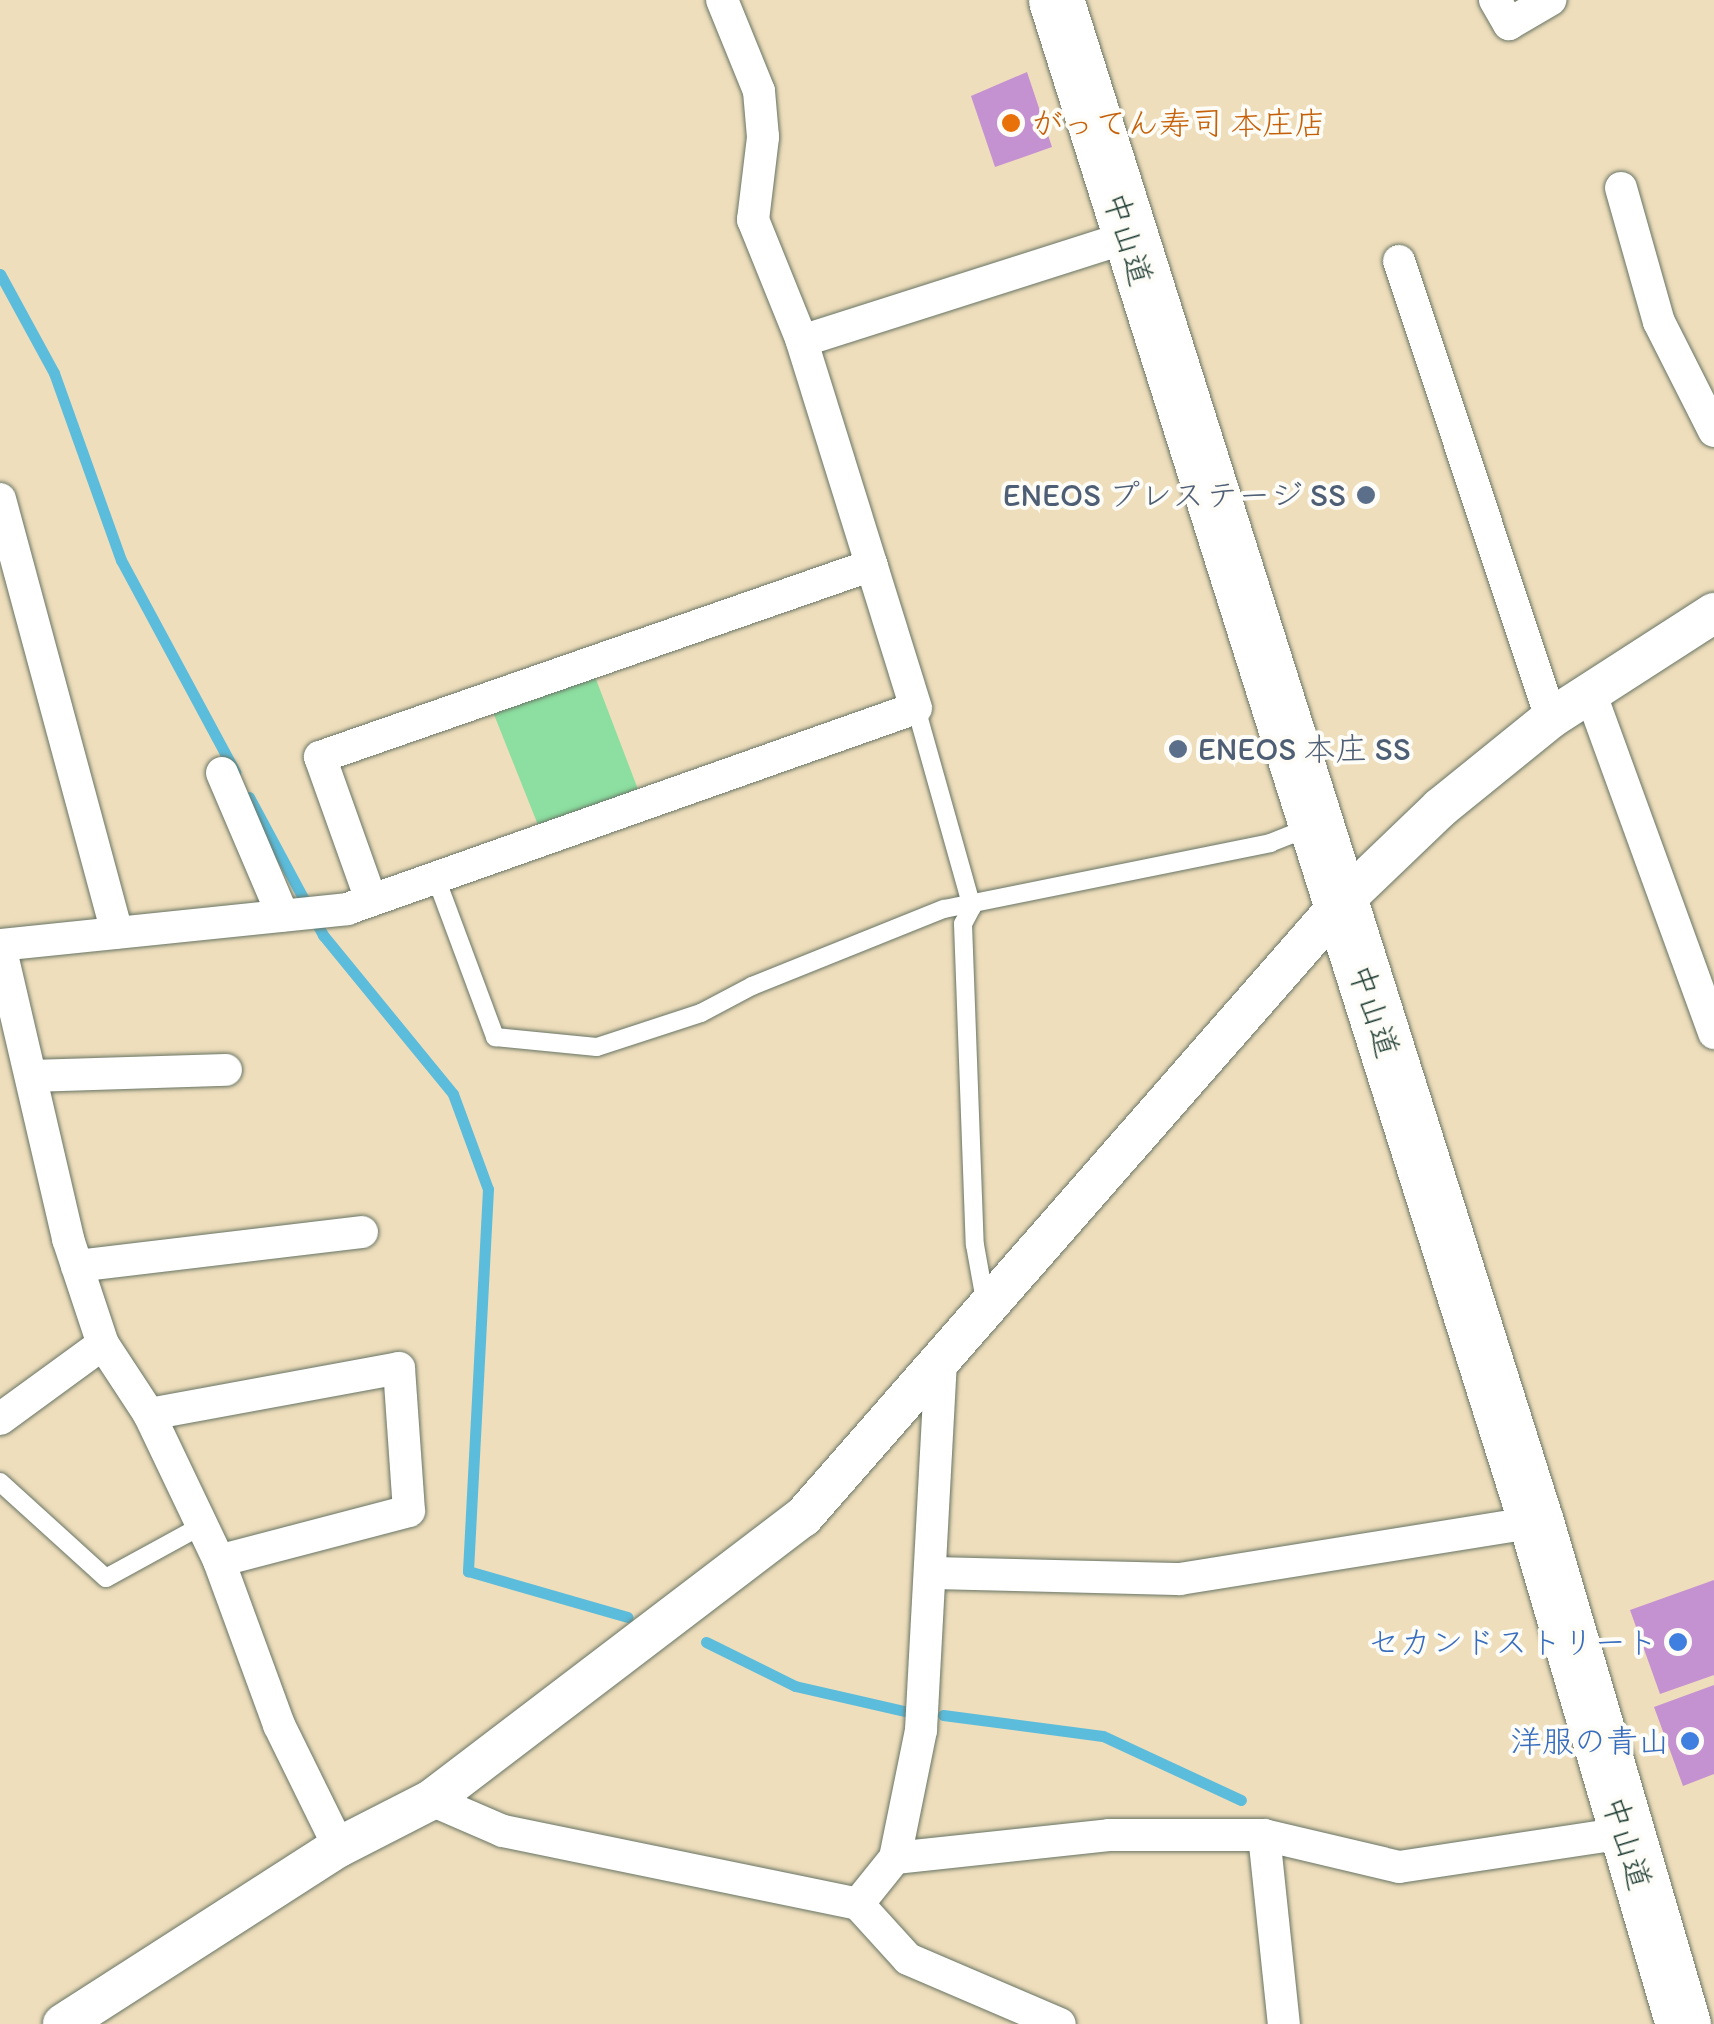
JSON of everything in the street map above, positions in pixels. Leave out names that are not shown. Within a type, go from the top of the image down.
[{"type":"highway","name":"中山道","points":[[1056,0],[1127,237],[1536,1522],[1623,1834],[1682,2024]]},
{"type":"street","points":[[1495,0],[1509,24],[1550,0]]},
{"type":"street","points":[[339,1847],[279,1725],[219,1561],[148,1414],[103,1344],[77,1266],[0,946],[304,914],[371,900],[916,708],[802,341],[753,220],[763,136],[758,91],[726,1]]},
{"type":"street","points":[[1621,188],[1659,322],[1714,431]]},
{"type":"street","points":[[802,341],[1127,237]]},
{"type":"street","points":[[1400,261],[1551,718]]},
{"type":"street","points":[[0,499],[7,546],[117,933]]},
{"type":"street","points":[[371,900],[320,757],[872,566]]},
{"type":"street","points":[[63,2024],[339,1847],[431,1800],[803,1517],[941,1365],[986,1308],[1340,904],[1440,808],[1551,718],[1714,613]]},
{"type":"street","points":[[1590,692],[1714,1033]]},
{"type":"street","points":[[222,773],[304,914]]},
{"type":"street","points":[[31,1076],[226,1070]]},
{"type":"street","points":[[77,1266],[362,1232]]},
{"type":"street","points":[[0,1419],[103,1344]]},
{"type":"street","points":[[858,1904],[896,1858],[922,1730],[941,1365]]},
{"type":"street","points":[[148,1414],[399,1368],[409,1511],[219,1561]]},
{"type":"street","points":[[930,1573],[1180,1579],[1536,1522]]},
{"type":"street","points":[[431,1800],[503,1831],[576,1849],[858,1904],[908,1959],[1060,2024]]},
{"type":"street","points":[[896,1858],[1108,1835],[1264,1836],[1400,1867],[1623,1834]]},
{"type":"street","points":[[1264,1836],[1284,2024]]},
{"type":"lane","points":[[916,708],[972,907],[963,924],[976,1246],[986,1308]]},
{"type":"lane","points":[[436,878],[495,1037],[596,1047],[701,1013],[752,986],[944,909],[972,907],[1270,844],[1315,824]]},
{"type":"lane","points":[[0,1482],[106,1578],[201,1526]]},
{"type":"green space","points":[[594,674],[639,792],[540,830],[493,712]]},
{"type":"building","points":[[1027,72],[1052,147],[995,167],[971,96]]},
{"type":"building","name":"セカンドストリート","points":[[1714,1580],[1714,1675],[1660,1694],[1630,1610]]},
{"type":"building","name":"洋服の青山","points":[[1714,1685],[1714,1774],[1683,1786],[1654,1707]]},
{"type":"waterway","points":[[0,274],[54,373],[121,560],[235,772]]},
{"type":"waterway","points":[[249,797],[323,935],[453,1094],[488,1189],[468,1571],[627,1617]]},
{"type":"waterway","points":[[706,1642],[795,1686],[904,1711]]},
{"type":"waterway","points":[[943,1715],[1103,1736],[1241,1800]]},
{"type":"place","name":"がってん寿司 本庄店","points":[[1011,123]]},
{"type":"place","name":"ENEOS プレステージ SS","points":[[1366,495]]},
{"type":"place","name":"ENEOS 本庄 SS","points":[[1178,749]]},
{"type":"place","name":"セカンドストリート","points":[[1678,1642]]},
{"type":"place","name":"洋服の青山","points":[[1690,1741]]}]
